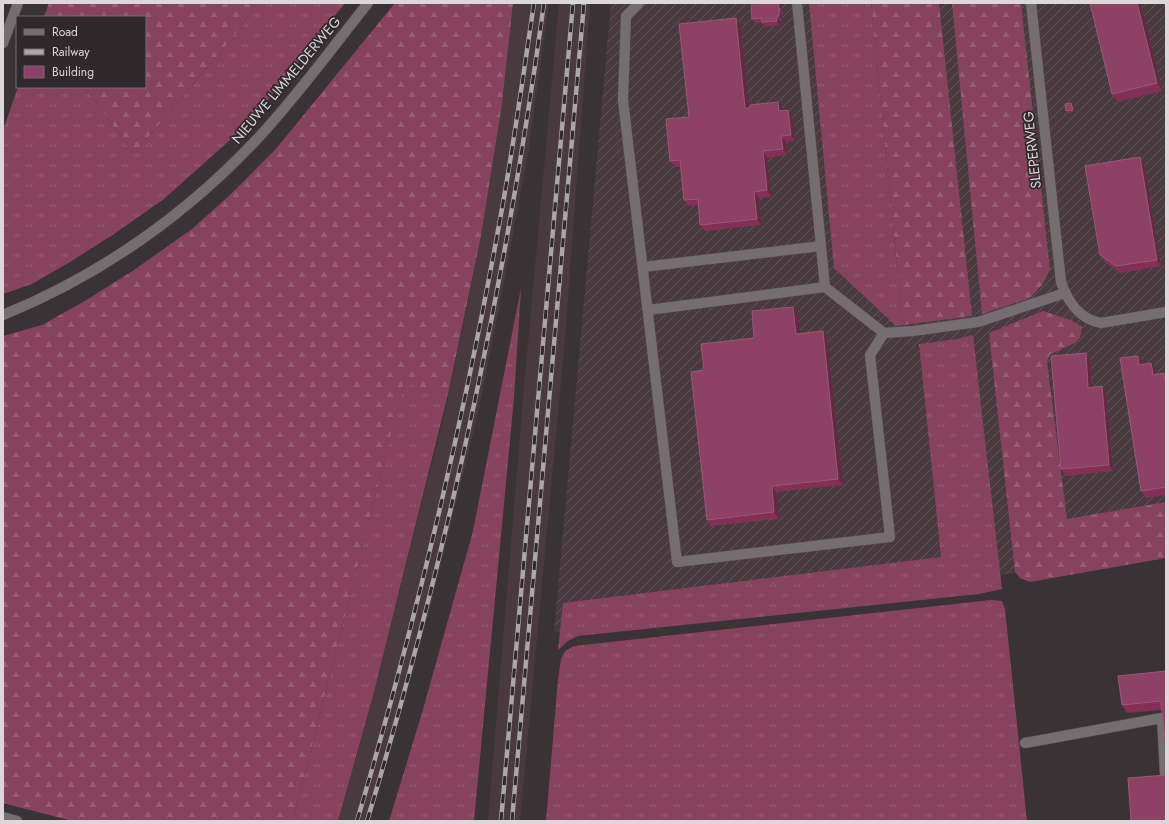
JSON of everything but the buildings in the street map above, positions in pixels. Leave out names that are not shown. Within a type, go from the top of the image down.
[{"type":"street","points":[[3,43],[18,3]]},
{"type":"street","name":"NIEUWE LIMMELDERWEG","points":[[3,315],[36,301],[81,278],[145,237],[205,190],[238,159],[277,116],[368,3]]},
{"type":"street","points":[[639,3],[626,16],[624,100],[677,562],[890,537],[870,355],[884,333]]},
{"type":"street","points":[[797,3],[825,287]]},
{"type":"street","name":"SLEPERWEG","points":[[1030,3],[1061,282],[1065,293],[1072,305],[1082,316],[1091,321],[1101,323],[1166,312]]},
{"type":"street","points":[[643,268],[821,246]]},
{"type":"street","points":[[648,310],[825,287],[884,333],[913,331],[978,322],[1065,293]]},
{"type":"street","points":[[1025,743],[1162,718],[1165,775]]},
{"type":"street","points":[[3,817],[17,821]]},
{"type":"shaded area","points":[[513,3],[549,3],[528,155],[493,340],[474,430],[431,604],[370,821],[338,821],[374,692],[446,407],[481,236],[502,104]]},
{"type":"shaded area","points":[[559,3],[590,3],[565,338],[520,821],[488,821],[522,410]]},
{"type":"shaded area","points":[[611,3],[1166,3],[1166,551],[1031,571],[554,632]]},
{"type":"green space","points":[[49,3],[256,3],[241,28],[134,154],[86,88],[146,88],[146,16],[44,16]]},
{"type":"green space","points":[[256,3],[345,3],[250,122],[164,199],[111,236],[70,262],[32,284],[3,294],[3,130],[18,88],[86,88],[134,154],[241,28]]},
{"type":"green space","points":[[395,3],[513,3],[502,104],[481,236],[448,394],[404,383],[293,821],[72,821],[3,803],[3,336],[42,325],[85,301],[134,270],[192,229],[231,194],[275,150]]},
{"type":"green space","points":[[809,3],[871,3],[903,325],[896,326],[834,268]]},
{"type":"green space","points":[[871,3],[939,3],[972,316],[903,325]]},
{"type":"green space","points":[[952,3],[1021,3],[1050,270],[1042,285],[1030,298],[982,314]]},
{"type":"green space","points":[[521,288],[514,398],[474,821],[389,821],[422,713],[473,531]]},
{"type":"green space","points":[[1043,311],[1071,320],[1082,327],[1080,338],[1075,343],[1051,354],[1047,362],[1067,519],[1166,502],[1166,558],[1030,582],[1020,578],[1015,572],[989,333]]},
{"type":"green space","points":[[973,335],[1002,589],[979,594],[578,636],[568,641],[558,650],[563,603],[941,557],[919,344],[957,339]]},
{"type":"green space","points":[[404,382],[448,394],[374,692],[338,821],[293,821]]},
{"type":"green space","points":[[991,600],[1002,601],[1005,609],[1027,821],[546,821],[561,659],[565,651],[574,646]]},
{"type":"railway","points":[[357,821],[420,591],[439,514],[473,359],[503,203],[534,3]]},
{"type":"railway","points":[[367,821],[423,620],[449,518],[472,416],[512,210],[544,3]]},
{"type":"railway","points":[[501,821],[573,3]]},
{"type":"railway","points":[[512,821],[584,3]]}]
